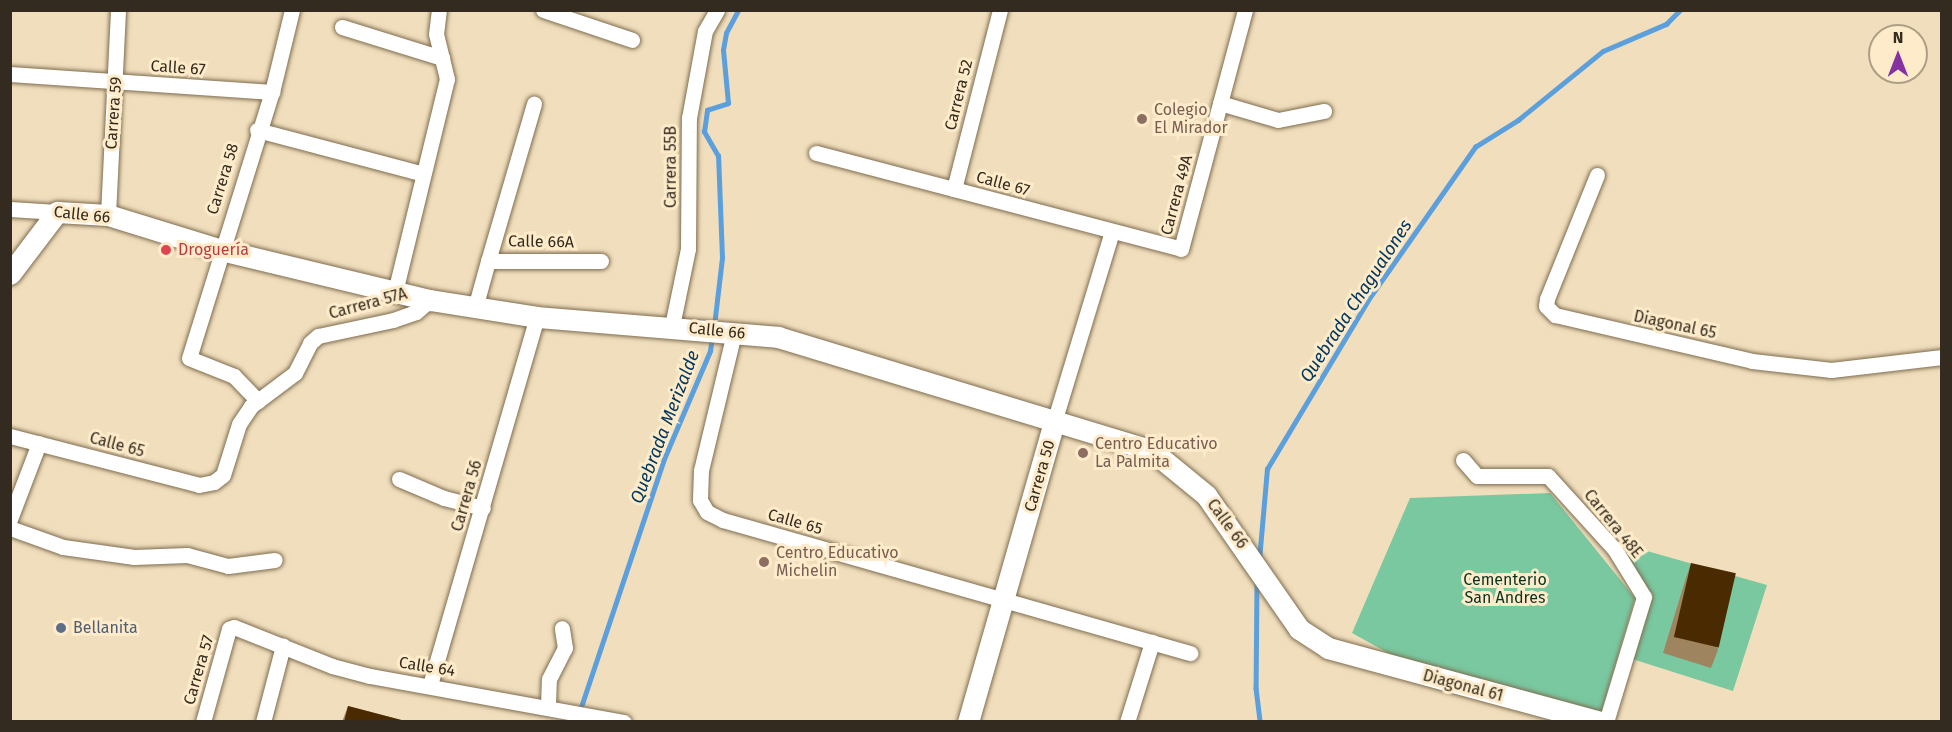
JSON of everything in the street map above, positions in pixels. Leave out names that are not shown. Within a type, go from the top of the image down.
[{"type":"street","name":"Carrera 59","points":[[108,215],[117,82],[118,10]]},
{"type":"street","name":"Carrera 58","points":[[258,401],[234,376],[189,358],[257,130],[272,92],[292,10]]},
{"type":"street","name":"Carrera 57A","points":[[395,292],[447,79],[436,34],[439,10]]},
{"type":"street","points":[[543,10],[632,40]]},
{"type":"street","name":"Carrera 55B","points":[[672,326],[688,249],[689,118],[705,31],[717,10]]},
{"type":"street","name":"Carrera 52","points":[[954,189],[1000,10]]},
{"type":"street","name":"Carrera 49A","points":[[1180,249],[1245,10]]},
{"type":"street","points":[[342,27],[442,58]]},
{"type":"street","name":"Calle 67","points":[[10,74],[272,92]]},
{"type":"street","points":[[1220,103],[1278,120],[1324,111]]},
{"type":"street","points":[[475,308],[534,104]]},
{"type":"street","points":[[257,130],[423,174]]},
{"type":"street","name":"Calle 67","points":[[816,153],[1180,249]]},
{"type":"street","name":"Diagonal 65","points":[[1597,175],[1547,299],[1546,306],[1555,315],[1752,360],[1831,370],[1941,357]]},
{"type":"street","name":"Calle 66","points":[[10,209],[108,215],[220,250],[430,300],[475,308],[537,317],[672,326],[778,337],[1055,419],[1150,450],[1206,495],[1270,584],[1299,629],[1328,648]]},
{"type":"street","points":[[10,274],[57,212]]},
{"type":"street","name":"Carrera 50","points":[[968,722],[1112,231]]},
{"type":"street","name":"Calle 66A","points":[[486,264],[601,261]]},
{"type":"street","name":"Carrera 57A","points":[[214,482],[223,475],[239,424],[258,401],[295,373],[310,343],[318,336],[393,320],[416,312],[430,300]]},
{"type":"street","name":"Carrera 56","points":[[430,685],[537,317]]},
{"type":"street","name":"Calle 65","points":[[733,333],[701,470],[700,500],[707,512],[723,520],[1190,653]]},
{"type":"street","name":"Calle 65","points":[[10,436],[199,485],[214,482]]},
{"type":"street","points":[[10,519],[39,443]]},
{"type":"street","name":"Carrera 48E","points":[[1463,460],[1477,476],[1548,476],[1615,550],[1644,597],[1606,722]]},
{"type":"street","points":[[399,479],[444,498],[483,508]]},
{"type":"street","points":[[10,528],[63,547],[134,557],[187,555],[228,566],[274,561]]},
{"type":"street","name":"Calle 64","points":[[229,629],[234,627],[360,674],[590,712],[624,722]]},
{"type":"street","points":[[548,705],[549,679],[565,648],[562,628]]},
{"type":"street","name":"Carrera 57","points":[[204,722],[229,629]]},
{"type":"street","points":[[1127,722],[1152,642]]},
{"type":"street","points":[[263,722],[283,646]]},
{"type":"street","name":"Diagonal 61","points":[[1328,648],[1600,722]]},
{"type":"green space","name":"Cementerio San Andres","points":[[1550,493],[1635,598],[1600,717],[1397,658],[1352,633],[1410,498]]},
{"type":"green space","points":[[1615,550],[1647,551],[1767,585],[1733,691],[1626,657],[1644,597]]},
{"type":"building","points":[[1691,563],[1736,573],[1719,647],[1674,637]]},
{"type":"building","points":[[348,706],[409,722],[344,722]]},
{"type":"waterway","name":"Quebrada Merizalde","points":[[714,326],[722,258],[718,156],[704,132],[707,110],[728,103],[723,50],[726,33],[738,10]]},
{"type":"waterway","name":"Quebrada Chagualones","points":[[1259,560],[1267,469],[1368,300],[1475,147],[1518,120],[1603,51],[1666,24],[1680,10]]},
{"type":"waterway","name":"Quebrada Merizalde","points":[[576,722],[664,459],[710,351],[712,337]]},
{"type":"waterway","name":"Quebrada Chagualones","points":[[1257,583],[1256,688],[1260,722]]},
{"type":"place","name":"Colegio El Mirador","points":[[1142,119]]},
{"type":"place","name":"Droguería","points":[[166,250]]},
{"type":"place","name":"Centro Educativo La Palmita","points":[[1083,453]]},
{"type":"place","name":"Centro Educativo Michelin","points":[[764,562]]},
{"type":"place","name":"Bellanita","points":[[61,628]]}]
